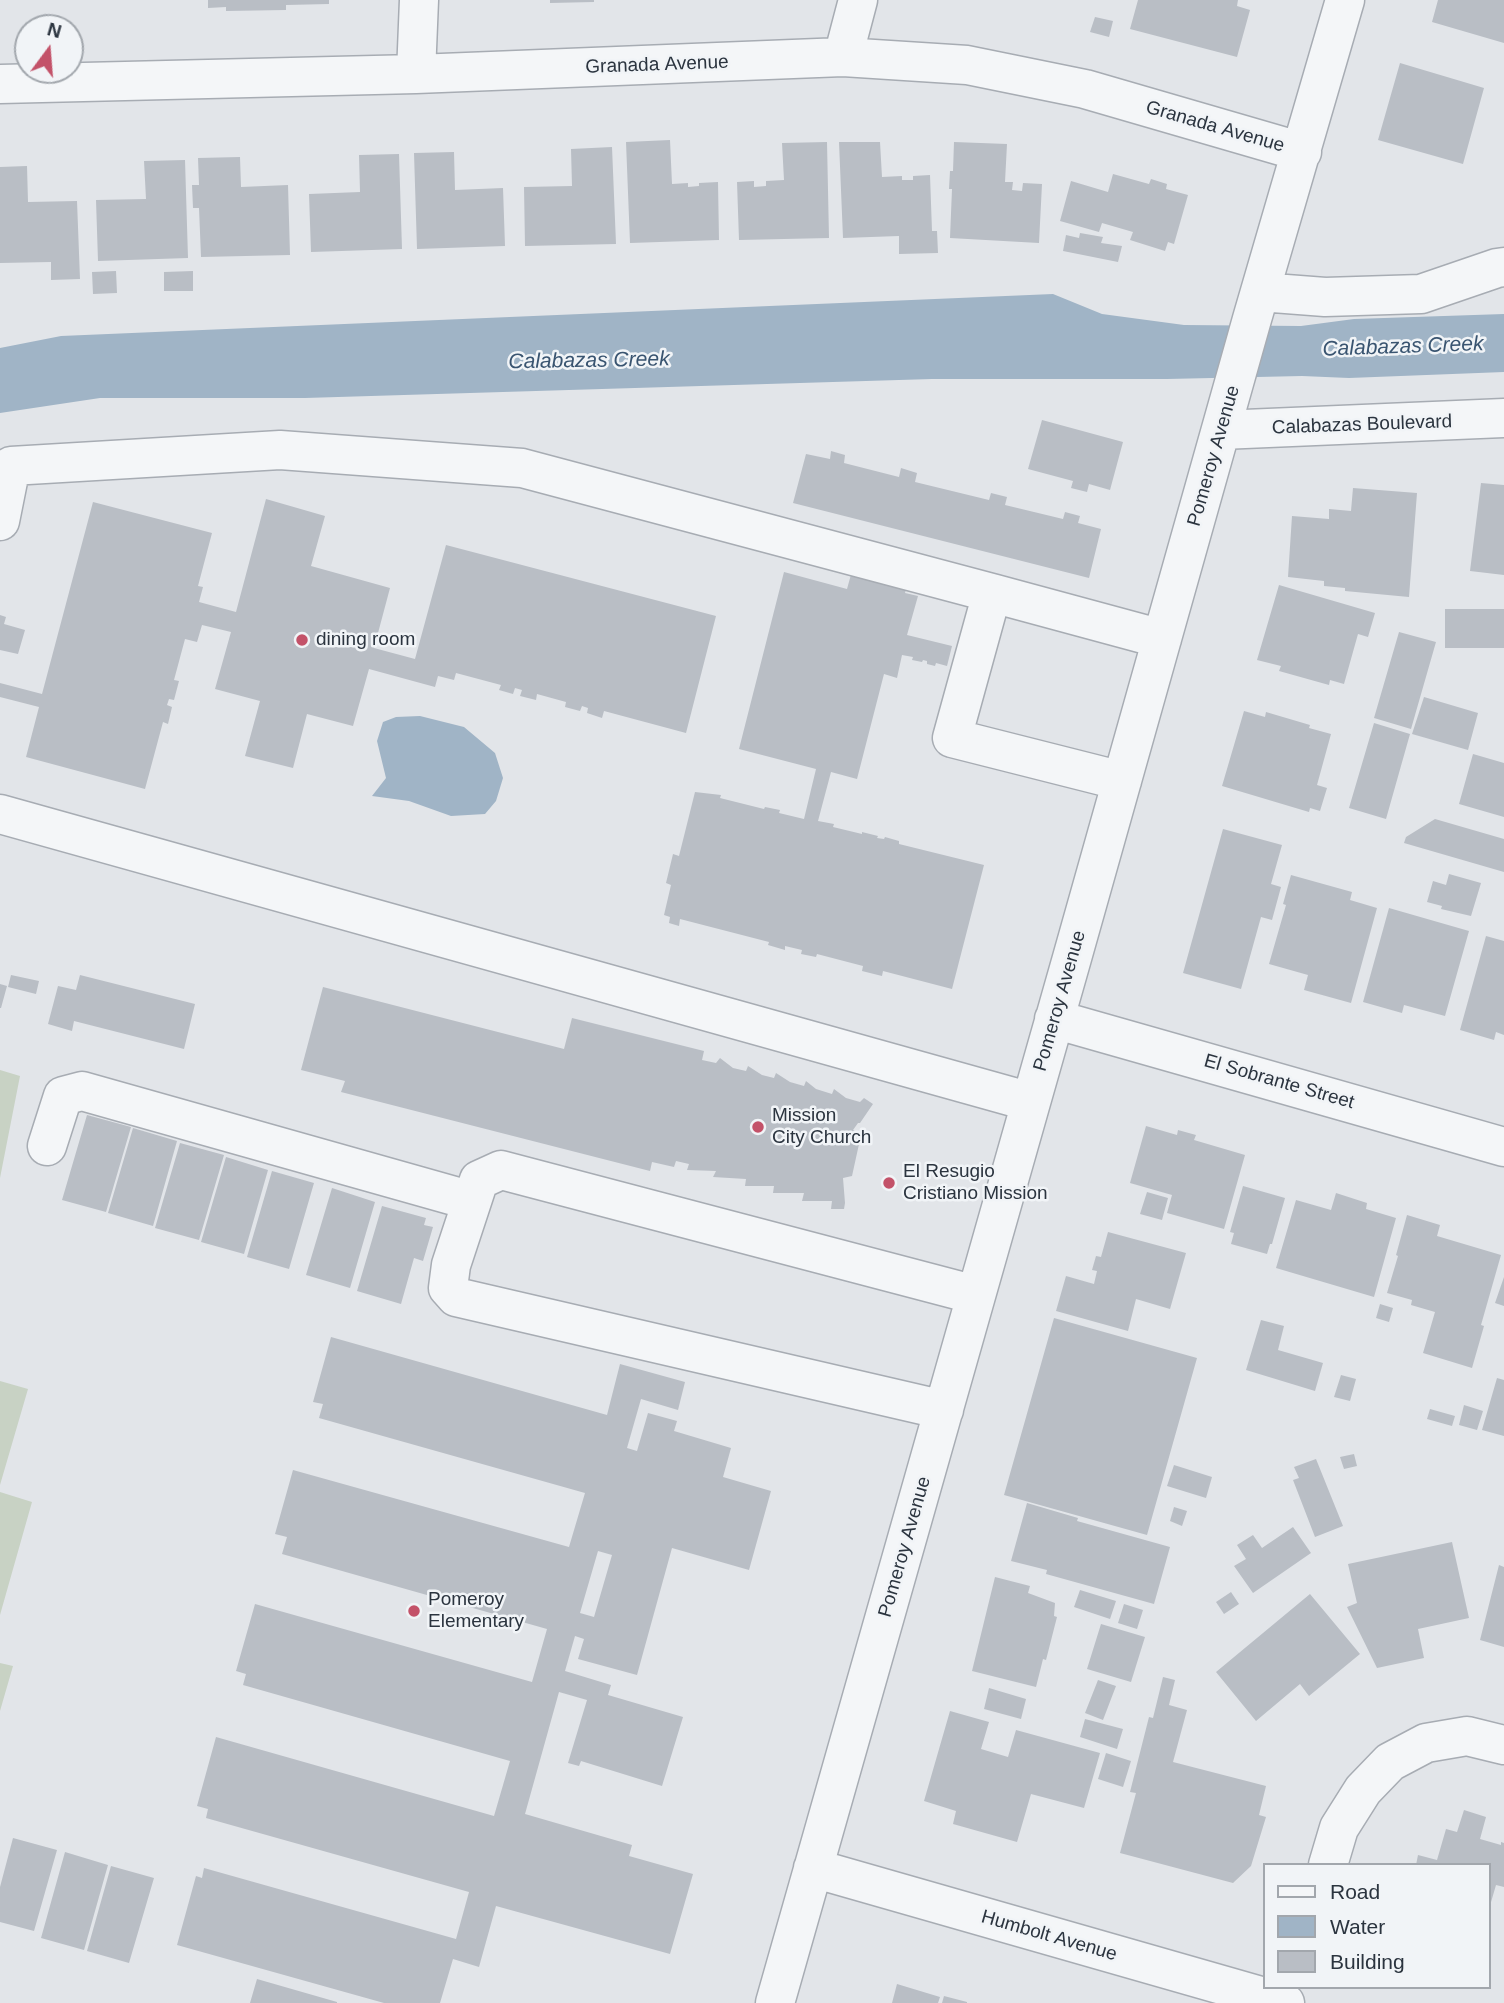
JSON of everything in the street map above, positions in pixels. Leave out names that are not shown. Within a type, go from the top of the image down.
[{"type":"street","points":[[416,74],[419,0]]},
{"type":"street","points":[[843,57],[858,0]]},
{"type":"street","name":"Pomeroy Avenue","points":[[775,2003],[1256,305],[1345,0]]},
{"type":"street","name":"Granada Avenue","points":[[0,84],[416,74],[843,57],[967,65],[1085,89],[1302,152]]},
{"type":"street","points":[[1256,305],[1325,297],[1421,294],[1504,267]]},
{"type":"street","name":"Calabazas Boulevard","points":[[1223,423],[1504,418]]},
{"type":"street","points":[[0,521],[11,466],[280,450],[522,468],[1162,639]]},
{"type":"street","points":[[992,593],[952,738],[1122,781]]},
{"type":"street","points":[[0,814],[1031,1102]]},
{"type":"street","name":"El Sobrante Street","points":[[1054,1018],[1504,1146]]},
{"type":"street","points":[[47,1146],[63,1096],[82,1091],[472,1201]]},
{"type":"street","points":[[944,1410],[456,1297],[448,1288],[451,1265],[479,1180],[501,1170],[976,1295]]},
{"type":"street","points":[[1329,1863],[1339,1828],[1363,1790],[1390,1762],[1426,1744],[1467,1736],[1504,1745]]},
{"type":"street","name":"Humbolt Avenue","points":[[813,1868],[1285,2003]]},
{"type":"green space","points":[[0,1070],[20,1076],[0,1178]]},
{"type":"green space","points":[[0,1381],[28,1389],[0,1485]]},
{"type":"green space","points":[[0,1492],[32,1502],[0,1615]]},
{"type":"green space","points":[[0,1663],[13,1666],[0,1711]]},
{"type":"water","name":"Calabazas Creek","points":[[1053,294],[1102,314],[1184,325],[1301,326],[1354,319],[1504,314],[1504,372],[1349,378],[1302,376],[932,379],[305,398],[100,398],[0,413],[0,348],[61,336]]},
{"type":"water","points":[[420,716],[464,727],[495,753],[503,778],[496,801],[485,814],[451,816],[409,801],[372,796],[386,778],[377,741],[383,722],[396,717]]},
{"type":"building","points":[[208,0],[329,0],[329,4],[286,5],[286,10],[226,11],[226,7],[208,8]]},
{"type":"building","points":[[550,0],[594,0],[594,2],[550,3]]},
{"type":"building","points":[[1138,0],[1238,0],[1237,6],[1250,10],[1237,57],[1130,29]]},
{"type":"building","points":[[1438,0],[1504,0],[1504,43],[1432,22]]},
{"type":"building","points":[[1095,17],[1113,21],[1109,37],[1090,32]]},
{"type":"building","points":[[1400,63],[1484,88],[1463,164],[1378,140]]},
{"type":"building","points":[[670,140],[672,184],[688,183],[688,187],[699,186],[699,183],[718,182],[719,240],[630,243],[626,142]]},
{"type":"building","points":[[827,142],[829,238],[739,240],[737,182],[754,181],[754,187],[766,186],[766,181],[784,180],[782,143]]},
{"type":"building","points":[[839,142],[880,142],[882,177],[902,176],[902,180],[913,180],[913,176],[930,175],[932,231],[937,231],[938,253],[899,254],[899,236],[843,238]]},
{"type":"building","points":[[954,142],[1007,144],[1005,182],[1013,182],[1012,190],[1022,191],[1023,183],[1042,184],[1039,243],[950,238],[952,189],[949,189]]},
{"type":"building","points":[[612,147],[616,244],[525,246],[524,187],[572,186],[571,149]]},
{"type":"building","points":[[454,152],[455,190],[503,188],[505,246],[417,249],[414,153]]},
{"type":"building","points":[[399,154],[402,249],[311,252],[309,194],[360,192],[359,155]]},
{"type":"building","points":[[240,157],[241,187],[288,185],[290,255],[201,257],[199,208],[193,208],[192,185],[199,185],[198,158]]},
{"type":"building","points":[[185,160],[188,258],[98,261],[96,200],[146,199],[144,161]]},
{"type":"building","points":[[27,166],[28,202],[77,201],[80,279],[51,280],[51,262],[0,263],[0,167]]},
{"type":"building","points":[[1113,174],[1149,184],[1151,179],[1167,184],[1166,189],[1188,195],[1174,244],[1168,242],[1165,251],[1130,240],[1133,232],[1102,223],[1099,232],[1060,221],[1071,181],[1108,192]]},
{"type":"building","points":[[1080,233],[1103,237],[1101,243],[1122,246],[1118,262],[1063,251],[1066,235],[1079,238]]},
{"type":"building","points":[[116,271],[117,293],[93,294],[92,272]]},
{"type":"building","points":[[193,271],[193,291],[164,291],[164,272]]},
{"type":"building","points":[[1042,420],[1123,442],[1110,490],[1089,484],[1087,492],[1071,488],[1073,481],[1028,469]]},
{"type":"building","points":[[831,451],[845,455],[844,463],[899,477],[901,468],[917,473],[915,482],[989,500],[991,493],[1007,497],[1005,505],[1063,519],[1065,512],[1080,516],[1078,523],[1101,529],[1089,578],[793,503],[806,454],[830,459]]},
{"type":"building","points":[[1481,483],[1504,485],[1504,575],[1470,571]]},
{"type":"building","points":[[1353,488],[1417,493],[1409,597],[1345,591],[1345,588],[1324,586],[1324,581],[1288,577],[1292,516],[1329,519],[1329,509],[1351,511]]},
{"type":"building","points":[[266,499],[325,516],[311,566],[390,588],[374,648],[415,659],[446,545],[716,616],[686,733],[604,711],[602,718],[587,713],[588,708],[582,706],[580,711],[565,707],[566,702],[537,694],[536,700],[520,696],[522,690],[515,688],[513,694],[499,690],[501,685],[456,673],[454,680],[438,676],[435,687],[369,669],[353,726],[307,714],[293,768],[245,756],[260,701],[215,689],[231,632],[202,625],[197,642],[185,639],[174,680],[179,681],[174,700],[169,699],[167,705],[172,707],[168,724],[163,722],[145,789],[26,757],[39,707],[0,697],[0,683],[42,694],[93,502],[212,533],[198,586],[203,587],[199,602],[236,612]]},
{"type":"building","points":[[855,560],[910,574],[905,593],[918,596],[907,635],[952,646],[947,666],[936,663],[935,666],[927,664],[927,661],[912,660],[913,657],[902,655],[897,678],[884,674],[857,779],[831,772],[818,821],[984,865],[952,989],[883,971],[882,976],[862,971],[863,966],[817,954],[816,957],[801,954],[802,950],[785,946],[785,950],[768,945],[769,942],[680,919],[679,926],[669,923],[670,917],[664,915],[671,885],[666,883],[673,854],[679,856],[695,792],[721,795],[720,798],[764,809],[780,810],[779,813],[804,819],[816,769],[739,749],[784,572],[847,589]]},
{"type":"building","points":[[1279,585],[1375,613],[1368,637],[1358,634],[1344,684],[1330,680],[1329,685],[1279,671],[1281,666],[1257,660]]},
{"type":"building","points":[[1445,609],[1504,609],[1504,648],[1445,648]]},
{"type":"building","points":[[0,615],[6,617],[4,624],[25,630],[18,654],[0,650]]},
{"type":"building","points":[[1399,632],[1436,642],[1411,729],[1374,718]]},
{"type":"building","points":[[1424,697],[1478,713],[1468,750],[1412,734]]},
{"type":"building","points":[[1244,711],[1265,717],[1266,712],[1331,734],[1317,785],[1327,788],[1320,811],[1310,808],[1309,812],[1222,786]]},
{"type":"building","points":[[1374,723],[1410,734],[1386,819],[1349,808]]},
{"type":"building","points":[[1473,754],[1504,763],[1504,817],[1459,804]]},
{"type":"building","points":[[1435,819],[1504,839],[1504,872],[1404,843],[1406,837]]},
{"type":"building","points":[[1223,829],[1282,845],[1271,884],[1281,887],[1272,920],[1261,917],[1241,989],[1183,973]]},
{"type":"building","points":[[1449,874],[1481,883],[1471,916],[1441,909],[1442,906],[1427,902],[1433,881],[1446,885]]},
{"type":"building","points":[[1291,875],[1352,892],[1350,900],[1377,908],[1351,1003],[1304,990],[1308,975],[1269,964],[1286,905],[1283,904]]},
{"type":"building","points":[[1389,908],[1469,931],[1445,1016],[1404,1005],[1402,1013],[1363,1002]]},
{"type":"building","points":[[1486,936],[1504,941],[1504,1035],[1496,1032],[1494,1040],[1460,1030]]},
{"type":"building","points":[[11,975],[39,981],[36,994],[8,987]]},
{"type":"building","points":[[80,975],[195,1004],[184,1049],[74,1021],[72,1031],[48,1024],[58,986],[76,990]]},
{"type":"building","points":[[0,984],[7,986],[1,1008],[0,1008]]},
{"type":"building","points":[[323,987],[564,1049],[572,1018],[704,1051],[702,1060],[716,1063],[720,1058],[733,1068],[746,1071],[748,1066],[762,1075],[774,1078],[776,1073],[790,1082],[804,1086],[806,1081],[816,1089],[832,1094],[834,1089],[846,1098],[860,1102],[864,1098],[873,1104],[853,1130],[861,1135],[852,1176],[843,1178],[844,1209],[831,1209],[832,1201],[802,1201],[804,1193],[773,1193],[774,1186],[745,1186],[746,1179],[713,1177],[716,1171],[687,1170],[689,1164],[676,1161],[674,1167],[652,1162],[650,1171],[341,1092],[345,1081],[301,1070]]},
{"type":"building","points":[[87,1115],[131,1127],[106,1212],[62,1200]]},
{"type":"building","points":[[1146,1126],[1177,1135],[1178,1130],[1196,1135],[1194,1140],[1245,1155],[1224,1229],[1167,1213],[1172,1195],[1130,1183]]},
{"type":"building","points":[[133,1128],[177,1141],[153,1226],[108,1213]]},
{"type":"building","points":[[180,1143],[224,1155],[199,1240],[155,1228]]},
{"type":"building","points":[[226,1157],[268,1170],[244,1254],[201,1242]]},
{"type":"building","points":[[272,1171],[314,1183],[289,1269],[247,1257]]},
{"type":"building","points":[[1243,1186],[1285,1198],[1267,1254],[1231,1244],[1234,1233],[1230,1232]]},
{"type":"building","points":[[332,1188],[375,1202],[350,1288],[306,1275]]},
{"type":"building","points":[[1147,1192],[1168,1198],[1162,1220],[1140,1214]]},
{"type":"building","points":[[1336,1193],[1367,1203],[1366,1209],[1396,1218],[1374,1297],[1276,1268],[1296,1200],[1331,1210]]},
{"type":"building","points":[[382,1206],[426,1218],[424,1225],[433,1227],[423,1261],[414,1258],[401,1304],[357,1291]]},
{"type":"building","points":[[1407,1215],[1440,1225],[1437,1236],[1501,1255],[1472,1368],[1423,1353],[1435,1312],[1411,1305],[1412,1300],[1387,1293]]},
{"type":"building","points":[[1108,1232],[1186,1253],[1170,1309],[1136,1299],[1128,1331],[1056,1311],[1066,1276],[1094,1284],[1097,1271],[1092,1270],[1096,1256],[1101,1257]]},
{"type":"building","points":[[1504,1277],[1504,1306],[1495,1303]]},
{"type":"building","points":[[1380,1304],[1393,1308],[1389,1322],[1376,1318]]},
{"type":"building","points":[[1054,1318],[1197,1358],[1147,1535],[1004,1495]]},
{"type":"building","points":[[1261,1320],[1284,1326],[1278,1350],[1323,1363],[1315,1391],[1246,1370]]},
{"type":"building","points":[[331,1337],[607,1415],[620,1364],[685,1382],[678,1410],[641,1399],[627,1448],[637,1451],[648,1413],[677,1421],[674,1431],[731,1448],[723,1477],[771,1491],[749,1570],[672,1548],[637,1675],[578,1659],[584,1639],[575,1636],[565,1671],[611,1685],[608,1695],[683,1717],[662,1786],[581,1761],[579,1766],[568,1763],[587,1700],[559,1692],[525,1814],[632,1845],[629,1856],[693,1874],[670,1954],[496,1906],[479,1967],[453,1959],[440,2003],[384,2003],[177,1945],[196,1876],[202,1878],[204,1868],[456,1939],[469,1892],[206,1818],[208,1809],[197,1806],[216,1737],[494,1816],[510,1761],[243,1685],[246,1674],[236,1671],[255,1604],[532,1682],[547,1629],[282,1554],[287,1537],[275,1534],[293,1470],[569,1547],[585,1493],[319,1418],[323,1404],[313,1402]],"holes":[[[598,1551],[612,1555],[594,1617],[580,1613]]]},
{"type":"building","points":[[1341,1375],[1356,1379],[1350,1401],[1334,1397]]},
{"type":"building","points":[[1497,1378],[1504,1380],[1504,1436],[1482,1430]]},
{"type":"building","points":[[1464,1405],[1483,1411],[1477,1430],[1459,1425]]},
{"type":"building","points":[[1430,1409],[1455,1416],[1452,1426],[1427,1419]]},
{"type":"building","points":[[1354,1454],[1357,1466],[1344,1469],[1340,1457]]},
{"type":"building","points":[[1316,1459],[1343,1526],[1315,1537],[1293,1480],[1299,1478],[1294,1467]]},
{"type":"building","points":[[1174,1465],[1212,1477],[1206,1498],[1167,1486]]},
{"type":"building","points":[[1027,1503],[1078,1518],[1077,1521],[1170,1547],[1154,1604],[1046,1574],[1047,1570],[1011,1561]]},
{"type":"building","points":[[1174,1507],[1187,1511],[1182,1526],[1170,1521]]},
{"type":"building","points":[[1293,1527],[1311,1553],[1253,1593],[1234,1566],[1246,1559],[1237,1545],[1253,1535],[1262,1548]]},
{"type":"building","points":[[1452,1542],[1469,1618],[1418,1629],[1424,1658],[1377,1668],[1347,1607],[1357,1603],[1348,1564]]},
{"type":"building","points":[[1499,1565],[1504,1567],[1504,1647],[1480,1640]]},
{"type":"building","points":[[995,1577],[1030,1586],[1028,1593],[1055,1603],[1054,1616],[1057,1617],[1036,1687],[972,1671]]},
{"type":"building","points":[[1080,1590],[1116,1601],[1110,1619],[1074,1607]]},
{"type":"building","points":[[1231,1592],[1239,1604],[1224,1614],[1216,1602]]},
{"type":"building","points":[[1310,1594],[1360,1654],[1309,1696],[1300,1684],[1256,1721],[1216,1672]]},
{"type":"building","points":[[1124,1604],[1143,1610],[1137,1629],[1118,1623]]},
{"type":"building","points":[[1101,1624],[1145,1637],[1131,1682],[1087,1669]]},
{"type":"building","points":[[1163,1677],[1175,1680],[1169,1705],[1187,1710],[1173,1762],[1266,1786],[1259,1815],[1266,1817],[1251,1866],[1233,1883],[1120,1853],[1136,1793],[1130,1792],[1149,1717],[1153,1718]]},
{"type":"building","points":[[1098,1680],[1116,1686],[1103,1720],[1085,1713]]},
{"type":"building","points":[[989,1688],[1026,1699],[1021,1719],[984,1709]]},
{"type":"building","points":[[950,1711],[989,1722],[981,1749],[1008,1757],[1016,1730],[1100,1753],[1084,1808],[1031,1794],[1017,1842],[953,1824],[956,1811],[924,1801]]},
{"type":"building","points":[[1085,1719],[1123,1729],[1117,1749],[1080,1737]]},
{"type":"building","points":[[1106,1753],[1131,1761],[1123,1787],[1098,1779]]},
{"type":"building","points":[[1464,1810],[1486,1817],[1480,1839],[1501,1845],[1501,1842],[1504,1843],[1504,1887],[1496,1885],[1490,1906],[1490,1863],[1416,1863],[1418,1855],[1437,1860],[1446,1829],[1457,1832]]},
{"type":"building","points":[[13,1838],[57,1850],[34,1931],[0,1922],[0,1887]]},
{"type":"building","points":[[65,1852],[108,1865],[84,1950],[41,1938]]},
{"type":"building","points":[[111,1866],[154,1878],[129,1963],[87,1951]]},
{"type":"building","points":[[257,1979],[337,2002],[337,2003],[250,2003]]},
{"type":"building","points":[[897,1984],[940,1997],[938,2003],[892,2003]]},
{"type":"building","points":[[944,1996],[967,2002],[967,2003],[942,2003]]},
{"type":"place","name":"dining room","points":[[302,640]]},
{"type":"place","name":"Mission City Church","points":[[758,1127]]},
{"type":"place","name":"El Resugio Cristiano Mission","points":[[889,1183]]},
{"type":"place","name":"Pomeroy Elementary","points":[[414,1611]]}]
